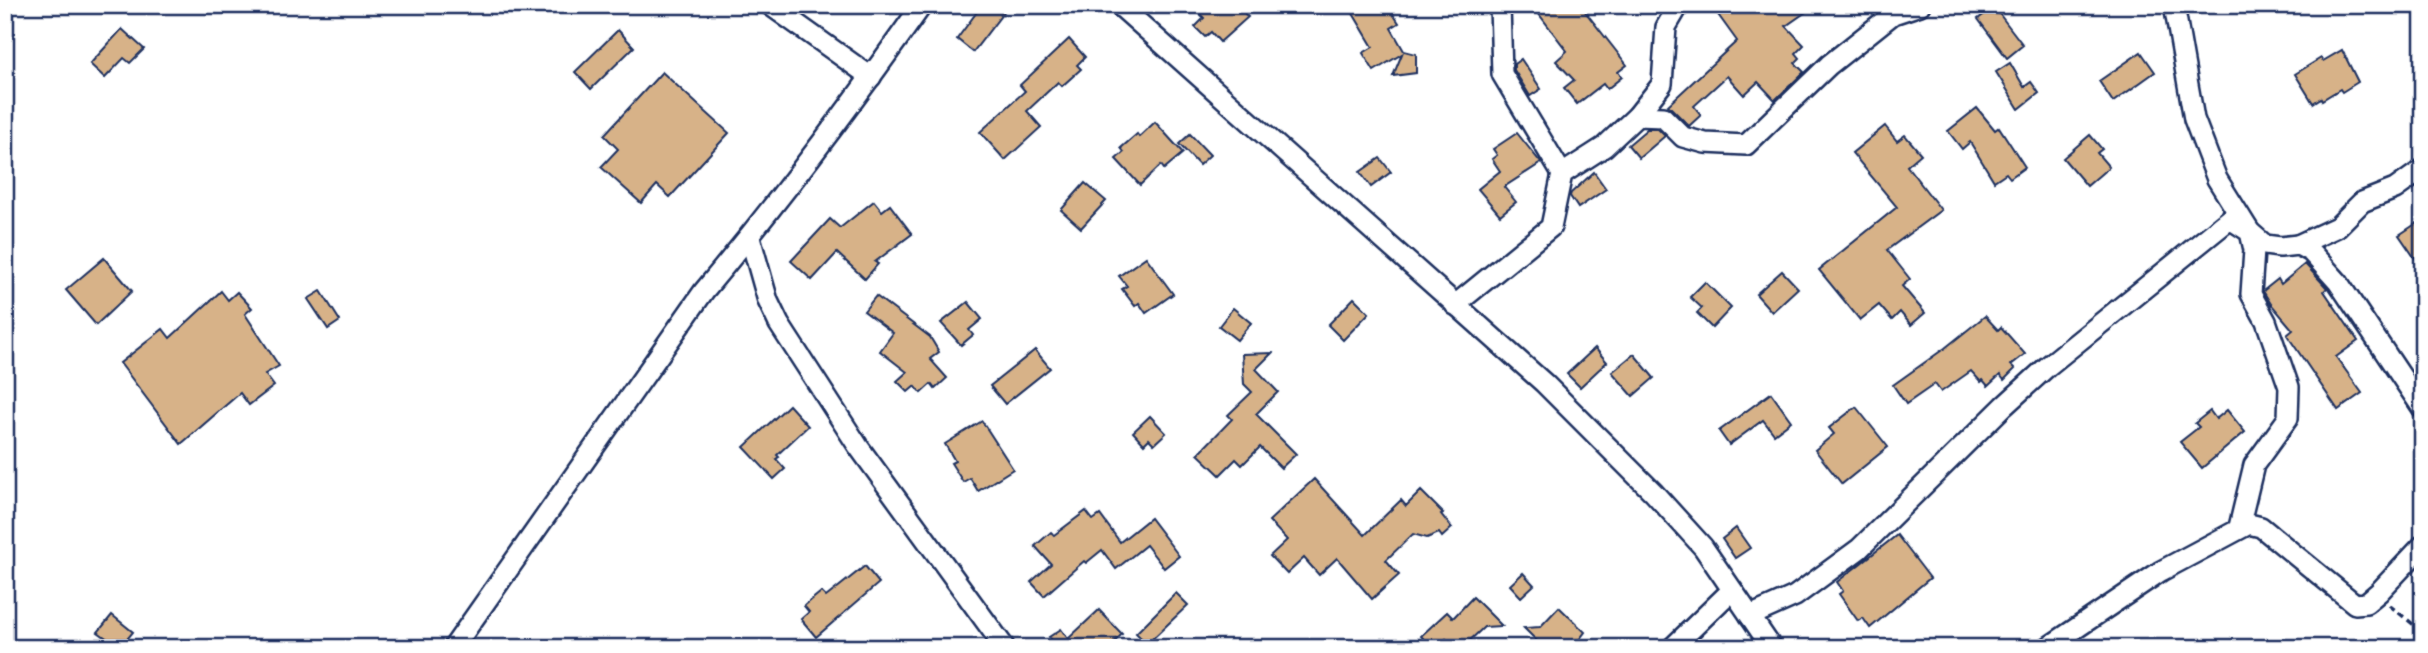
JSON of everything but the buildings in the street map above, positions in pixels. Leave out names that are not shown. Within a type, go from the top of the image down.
[{"type":"street","points":[[770,5],[871,77]]},
{"type":"street","points":[[453,648],[704,291],[750,237],[922,5]]},
{"type":"street","points":[[1119,5],[1544,383],[1654,493],[1703,547],[1772,648]]},
{"type":"street","points":[[1455,306],[1551,227],[1562,174],[1503,74],[1500,5]]},
{"type":"street","points":[[1562,174],[1604,147],[1637,116],[1662,84],[1666,27],[1679,5]]},
{"type":"street","points":[[1637,116],[1663,117],[1683,136],[1705,143],[1746,145],[1829,65],[1893,15],[1920,5]]},
{"type":"street","points":[[2174,5],[2194,120],[2217,179],[2250,232],[2254,250],[2251,294],[2266,321],[2289,387],[2288,418],[2254,465],[2239,527]]},
{"type":"street","points":[[1750,616],[1795,596],[1859,549],[2048,366],[2230,219],[2265,245],[2298,245],[2337,227],[2362,202],[2395,189],[2423,169]]},
{"type":"street","points":[[750,237],[768,301],[779,324],[858,446],[1005,648]]},
{"type":"street","points":[[2298,245],[2311,251],[2338,282],[2423,409]]},
{"type":"street","points":[[2047,648],[2161,571],[2249,524],[2261,527],[2355,604],[2366,603],[2379,592],[2423,545]]},
{"type":"street","points":[[1672,648],[1732,590]]},
{"type":"path","points":[[2379,592],[2395,611],[2423,632]]}]
